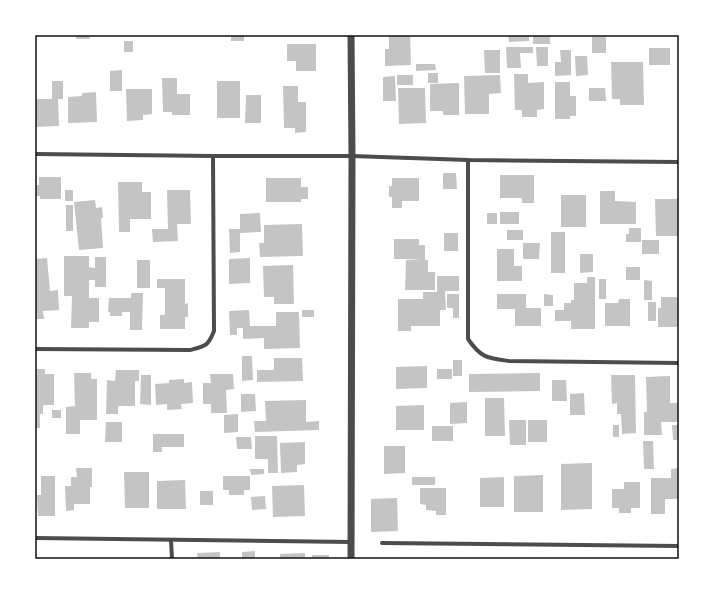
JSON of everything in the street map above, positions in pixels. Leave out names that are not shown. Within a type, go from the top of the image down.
[{"type":"street","points":[[351,35],[351,559]]},
{"type":"street","points":[[35,154],[352,156],[468,160],[679,162]]},
{"type":"street","points":[[35,349],[190,350],[200,348],[210,342],[214,331],[213,156]]},
{"type":"street","points":[[468,160],[468,339],[476,351],[488,358],[509,361],[679,363]]},
{"type":"street","points":[[35,538],[351,542]]},
{"type":"street","points":[[171,540],[172,559]]},
{"type":"street","points":[[382,543],[679,546]]},
{"type":"building","points":[[76,35],[90,35],[90,39],[76,39]]},
{"type":"building","points":[[231,35],[244,35],[244,41],[231,41]]},
{"type":"building","points":[[389,35],[410,35],[411,65],[385,66],[385,49],[389,49]]},
{"type":"building","points":[[508,35],[529,35],[529,41],[509,42]]},
{"type":"building","points":[[533,35],[550,35],[550,44],[533,44]]},
{"type":"building","points":[[592,37],[606,37],[606,53],[592,53]]},
{"type":"building","points":[[124,41],[133,41],[133,52],[124,52]]},
{"type":"building","points":[[287,44],[316,44],[316,71],[296,71],[296,61],[287,61]]},
{"type":"building","points":[[506,47],[533,47],[533,53],[520,53],[521,68],[507,68]]},
{"type":"building","points":[[536,47],[548,47],[548,66],[537,66]]},
{"type":"building","points":[[649,48],[670,48],[670,65],[649,65]]},
{"type":"building","points":[[484,50],[500,50],[500,73],[485,73]]},
{"type":"building","points":[[560,50],[571,50],[571,75],[555,76],[555,62],[561,62]]},
{"type":"building","points":[[575,56],[587,56],[588,75],[576,76]]},
{"type":"building","points":[[611,62],[643,62],[644,105],[620,105],[620,99],[612,99]]},
{"type":"building","points":[[416,64],[435,64],[436,70],[416,71]]},
{"type":"building","points":[[122,70],[122,91],[110,91],[110,71]]},
{"type":"building","points":[[428,73],[438,73],[438,83],[428,83]]},
{"type":"building","points":[[514,74],[528,74],[528,83],[544,82],[544,109],[537,110],[537,117],[522,117],[522,110],[515,110]]},
{"type":"building","points":[[397,75],[413,75],[413,85],[397,85]]},
{"type":"building","points":[[500,75],[501,93],[489,94],[489,114],[465,114],[464,76]]},
{"type":"building","points":[[395,76],[396,101],[383,101],[383,77]]},
{"type":"building","points":[[162,78],[177,78],[177,94],[190,94],[190,115],[172,115],[172,112],[163,112]]},
{"type":"building","points":[[52,81],[63,81],[63,99],[58,99],[59,126],[35,127],[35,99],[52,99]]},
{"type":"building","points":[[217,81],[240,81],[240,118],[217,118]]},
{"type":"building","points":[[555,82],[570,82],[570,96],[576,96],[576,116],[570,116],[570,119],[555,119]]},
{"type":"building","points":[[459,83],[459,115],[443,115],[443,111],[430,111],[430,84]]},
{"type":"building","points":[[283,86],[298,86],[298,102],[306,102],[306,132],[295,133],[295,128],[284,128]]},
{"type":"building","points":[[398,88],[425,88],[426,123],[399,124]]},
{"type":"building","points":[[589,88],[605,88],[606,101],[589,101]]},
{"type":"building","points":[[126,89],[152,89],[152,114],[143,115],[143,120],[127,121]]},
{"type":"building","points":[[96,92],[97,122],[68,123],[68,97],[82,96],[82,93]]},
{"type":"building","points":[[246,95],[261,95],[261,123],[245,123]]},
{"type":"building","points":[[443,173],[456,173],[457,189],[443,189]]},
{"type":"building","points":[[500,175],[534,175],[534,203],[522,203],[522,198],[500,198]]},
{"type":"building","points":[[39,177],[61,177],[61,199],[40,199],[40,196],[35,196],[35,185],[39,185]]},
{"type":"building","points":[[266,178],[301,178],[301,187],[308,187],[308,199],[301,199],[301,202],[266,202]]},
{"type":"building","points":[[392,178],[419,178],[419,201],[402,201],[402,208],[392,208],[392,197],[389,197],[389,186],[392,186]]},
{"type":"building","points":[[118,182],[142,182],[142,192],[151,192],[151,219],[130,219],[130,232],[119,232]]},
{"type":"building","points":[[65,190],[73,190],[73,201],[65,201]]},
{"type":"building","points":[[167,190],[190,190],[191,224],[177,224],[178,241],[153,242],[152,229],[168,229]]},
{"type":"building","points":[[600,191],[615,191],[615,201],[636,202],[636,224],[600,224]]},
{"type":"building","points":[[561,195],[586,195],[586,227],[561,227]]},
{"type":"building","points":[[655,199],[679,199],[679,236],[656,236]]},
{"type":"building","points":[[95,200],[96,208],[102,207],[103,218],[101,218],[103,248],[79,250],[74,202]]},
{"type":"building","points":[[66,205],[73,205],[73,231],[66,231]]},
{"type":"building","points":[[500,212],[519,212],[519,224],[500,224]]},
{"type":"building","points":[[260,213],[261,232],[240,233],[240,252],[230,253],[229,229],[240,229],[240,214]]},
{"type":"building","points":[[487,213],[497,213],[497,224],[487,224]]},
{"type":"building","points":[[302,224],[303,256],[260,257],[259,243],[264,243],[264,225]]},
{"type":"building","points":[[629,228],[641,228],[641,242],[626,242],[626,234],[629,234]]},
{"type":"building","points":[[507,230],[523,230],[523,240],[507,240]]},
{"type":"building","points":[[551,232],[565,232],[565,273],[551,273]]},
{"type":"building","points":[[444,233],[458,233],[458,251],[444,251]]},
{"type":"building","points":[[394,239],[419,239],[419,245],[425,245],[425,260],[428,260],[428,272],[435,272],[435,290],[405,290],[406,260],[422,259],[394,259]]},
{"type":"building","points":[[642,240],[659,240],[659,254],[642,254]]},
{"type":"building","points":[[523,243],[540,243],[539,259],[523,259]]},
{"type":"building","points":[[497,249],[514,249],[514,266],[522,266],[522,281],[497,281]]},
{"type":"building","points":[[580,254],[593,254],[593,272],[580,273]]},
{"type":"building","points":[[64,256],[89,256],[89,267],[95,268],[95,257],[106,257],[106,287],[95,287],[95,280],[89,280],[89,298],[99,298],[99,322],[89,322],[89,328],[71,328],[72,296],[64,296]]},
{"type":"building","points":[[47,258],[50,291],[58,290],[59,310],[43,311],[44,319],[35,319],[35,259]]},
{"type":"building","points":[[250,258],[250,283],[229,284],[229,259]]},
{"type":"building","points":[[137,260],[150,260],[150,288],[137,288]]},
{"type":"building","points":[[293,265],[294,304],[274,304],[274,297],[264,297],[263,266]]},
{"type":"building","points":[[626,267],[640,267],[640,280],[626,280]]},
{"type":"building","points":[[437,276],[459,276],[459,291],[445,291],[446,310],[440,310],[440,326],[411,326],[411,331],[398,331],[398,299],[423,299],[423,292],[437,292]]},
{"type":"building","points":[[587,277],[595,277],[595,329],[571,329],[571,321],[555,321],[555,310],[564,310],[564,303],[571,303],[571,300],[574,300],[574,283],[587,283]]},
{"type":"building","points":[[157,279],[185,279],[185,304],[188,303],[188,317],[185,317],[185,329],[160,329],[160,315],[165,315],[165,288],[157,288]]},
{"type":"building","points":[[599,279],[606,279],[606,299],[599,299]]},
{"type":"building","points":[[644,280],[652,281],[652,300],[644,300]]},
{"type":"building","points":[[131,293],[143,293],[142,330],[130,330],[130,312],[122,312],[122,316],[110,316],[110,312],[108,312],[109,298],[131,298]]},
{"type":"building","points":[[447,294],[459,294],[459,318],[453,318],[453,308],[447,308]]},
{"type":"building","points":[[497,294],[526,294],[526,308],[541,308],[541,326],[515,326],[515,309],[497,309]]},
{"type":"building","points":[[544,294],[553,295],[553,306],[544,306]]},
{"type":"building","points":[[661,297],[679,297],[679,327],[658,327],[658,308],[661,308]]},
{"type":"building","points":[[619,299],[630,299],[630,326],[605,326],[605,303],[618,303]]},
{"type":"building","points":[[648,302],[656,302],[656,321],[648,321]]},
{"type":"building","points":[[249,310],[250,326],[276,326],[276,312],[299,312],[300,348],[264,349],[264,338],[243,339],[243,328],[237,328],[237,335],[230,335],[229,311]]},
{"type":"building","points":[[302,310],[314,310],[314,317],[302,317]]},
{"type":"building","points":[[242,356],[252,356],[253,380],[242,381]]},
{"type":"building","points":[[274,358],[302,358],[303,381],[257,382],[257,370],[274,370]]},
{"type":"building","points":[[453,360],[462,360],[462,376],[453,376]]},
{"type":"building","points":[[427,366],[427,388],[396,389],[396,367]]},
{"type":"building","points":[[35,369],[45,369],[45,374],[54,374],[54,405],[43,405],[43,414],[40,414],[40,428],[35,428]]},
{"type":"building","points":[[437,369],[452,369],[452,379],[437,379]]},
{"type":"building","points":[[116,370],[139,370],[139,381],[135,381],[135,406],[118,406],[118,414],[106,414],[107,380],[115,381]]},
{"type":"building","points":[[74,373],[91,373],[91,379],[97,379],[97,420],[80,420],[80,434],[66,434],[66,407],[75,406]]},
{"type":"building","points":[[540,373],[540,391],[469,392],[469,374]]},
{"type":"building","points":[[210,374],[233,374],[234,389],[226,390],[227,413],[211,413],[211,404],[203,404],[203,383],[211,383]]},
{"type":"building","points":[[141,375],[151,375],[151,405],[140,404]]},
{"type":"building","points":[[611,375],[635,375],[636,433],[622,434],[621,414],[617,414],[617,403],[612,404]]},
{"type":"building","points":[[670,376],[670,403],[679,403],[679,422],[661,422],[662,435],[644,435],[644,412],[647,412],[646,377]]},
{"type":"building","points":[[184,379],[184,383],[192,382],[193,403],[181,404],[182,409],[167,410],[167,404],[156,405],[155,384],[169,383],[169,380]]},
{"type":"building","points":[[552,380],[566,380],[567,401],[552,401]]},
{"type":"building","points":[[584,393],[585,415],[570,415],[570,394]]},
{"type":"building","points":[[241,394],[255,394],[256,411],[241,412]]},
{"type":"building","points":[[485,398],[504,398],[505,436],[485,436]]},
{"type":"building","points":[[306,400],[306,422],[319,421],[319,430],[255,432],[254,421],[266,421],[265,401]]},
{"type":"building","points":[[467,402],[467,423],[450,424],[450,403]]},
{"type":"building","points":[[424,405],[424,430],[396,430],[396,406]]},
{"type":"building","points":[[52,410],[61,410],[61,418],[52,418]]},
{"type":"building","points":[[238,414],[238,432],[224,433],[224,415]]},
{"type":"building","points":[[509,420],[526,420],[526,445],[510,445]]},
{"type":"building","points":[[528,420],[547,420],[547,442],[528,442]]},
{"type":"building","points":[[106,422],[122,422],[122,442],[105,442]]},
{"type":"building","points":[[613,425],[619,425],[619,437],[613,437]]},
{"type":"building","points":[[672,425],[679,425],[679,440],[673,440]]},
{"type":"building","points":[[432,426],[453,426],[453,441],[432,441]]},
{"type":"building","points":[[153,434],[184,434],[184,447],[162,447],[162,452],[153,452]]},
{"type":"building","points":[[255,436],[277,436],[278,473],[268,473],[268,459],[255,459]]},
{"type":"building","points":[[236,437],[251,437],[252,449],[237,449]]},
{"type":"building","points":[[643,441],[653,441],[654,469],[644,469]]},
{"type":"building","points":[[305,442],[305,464],[297,465],[297,472],[281,473],[280,443]]},
{"type":"building","points":[[384,446],[405,446],[405,473],[384,474]]},
{"type":"building","points":[[592,463],[592,509],[561,510],[561,464]]},
{"type":"building","points":[[76,468],[92,468],[90,504],[74,504],[74,510],[66,511],[65,486],[71,486],[71,477],[77,477]]},
{"type":"building","points":[[679,468],[679,499],[665,499],[665,514],[651,514],[651,478],[671,478],[671,469]]},
{"type":"building","points":[[250,469],[264,469],[264,474],[251,475]]},
{"type":"building","points":[[124,472],[149,472],[149,508],[125,508]]},
{"type":"building","points":[[543,475],[543,512],[514,512],[514,476]]},
{"type":"building","points":[[41,476],[55,476],[55,516],[38,516],[37,495],[41,495]]},
{"type":"building","points":[[223,476],[250,476],[250,490],[244,490],[244,495],[229,495],[229,490],[223,490]]},
{"type":"building","points":[[412,477],[435,477],[435,485],[412,485]]},
{"type":"building","points":[[504,477],[504,507],[480,507],[480,478]]},
{"type":"building","points":[[185,480],[186,509],[157,509],[157,481]]},
{"type":"building","points":[[624,482],[640,482],[640,508],[631,508],[631,513],[619,513],[619,508],[612,508],[612,489],[624,489]]},
{"type":"building","points":[[304,485],[305,516],[273,517],[272,486]]},
{"type":"building","points":[[420,488],[446,488],[446,515],[436,515],[436,511],[426,510],[426,505],[420,504]]},
{"type":"building","points":[[200,491],[213,491],[213,505],[200,505]]},
{"type":"building","points":[[265,496],[266,509],[252,510],[251,497]]},
{"type":"building","points":[[397,498],[398,531],[371,532],[371,499]]},
{"type":"building","points":[[255,551],[255,559],[242,559],[242,552]]},
{"type":"building","points":[[220,552],[220,559],[198,559],[197,553]]},
{"type":"building","points":[[305,553],[305,559],[280,559],[280,554]]},
{"type":"building","points":[[312,555],[329,555],[329,559],[312,559]]}]
